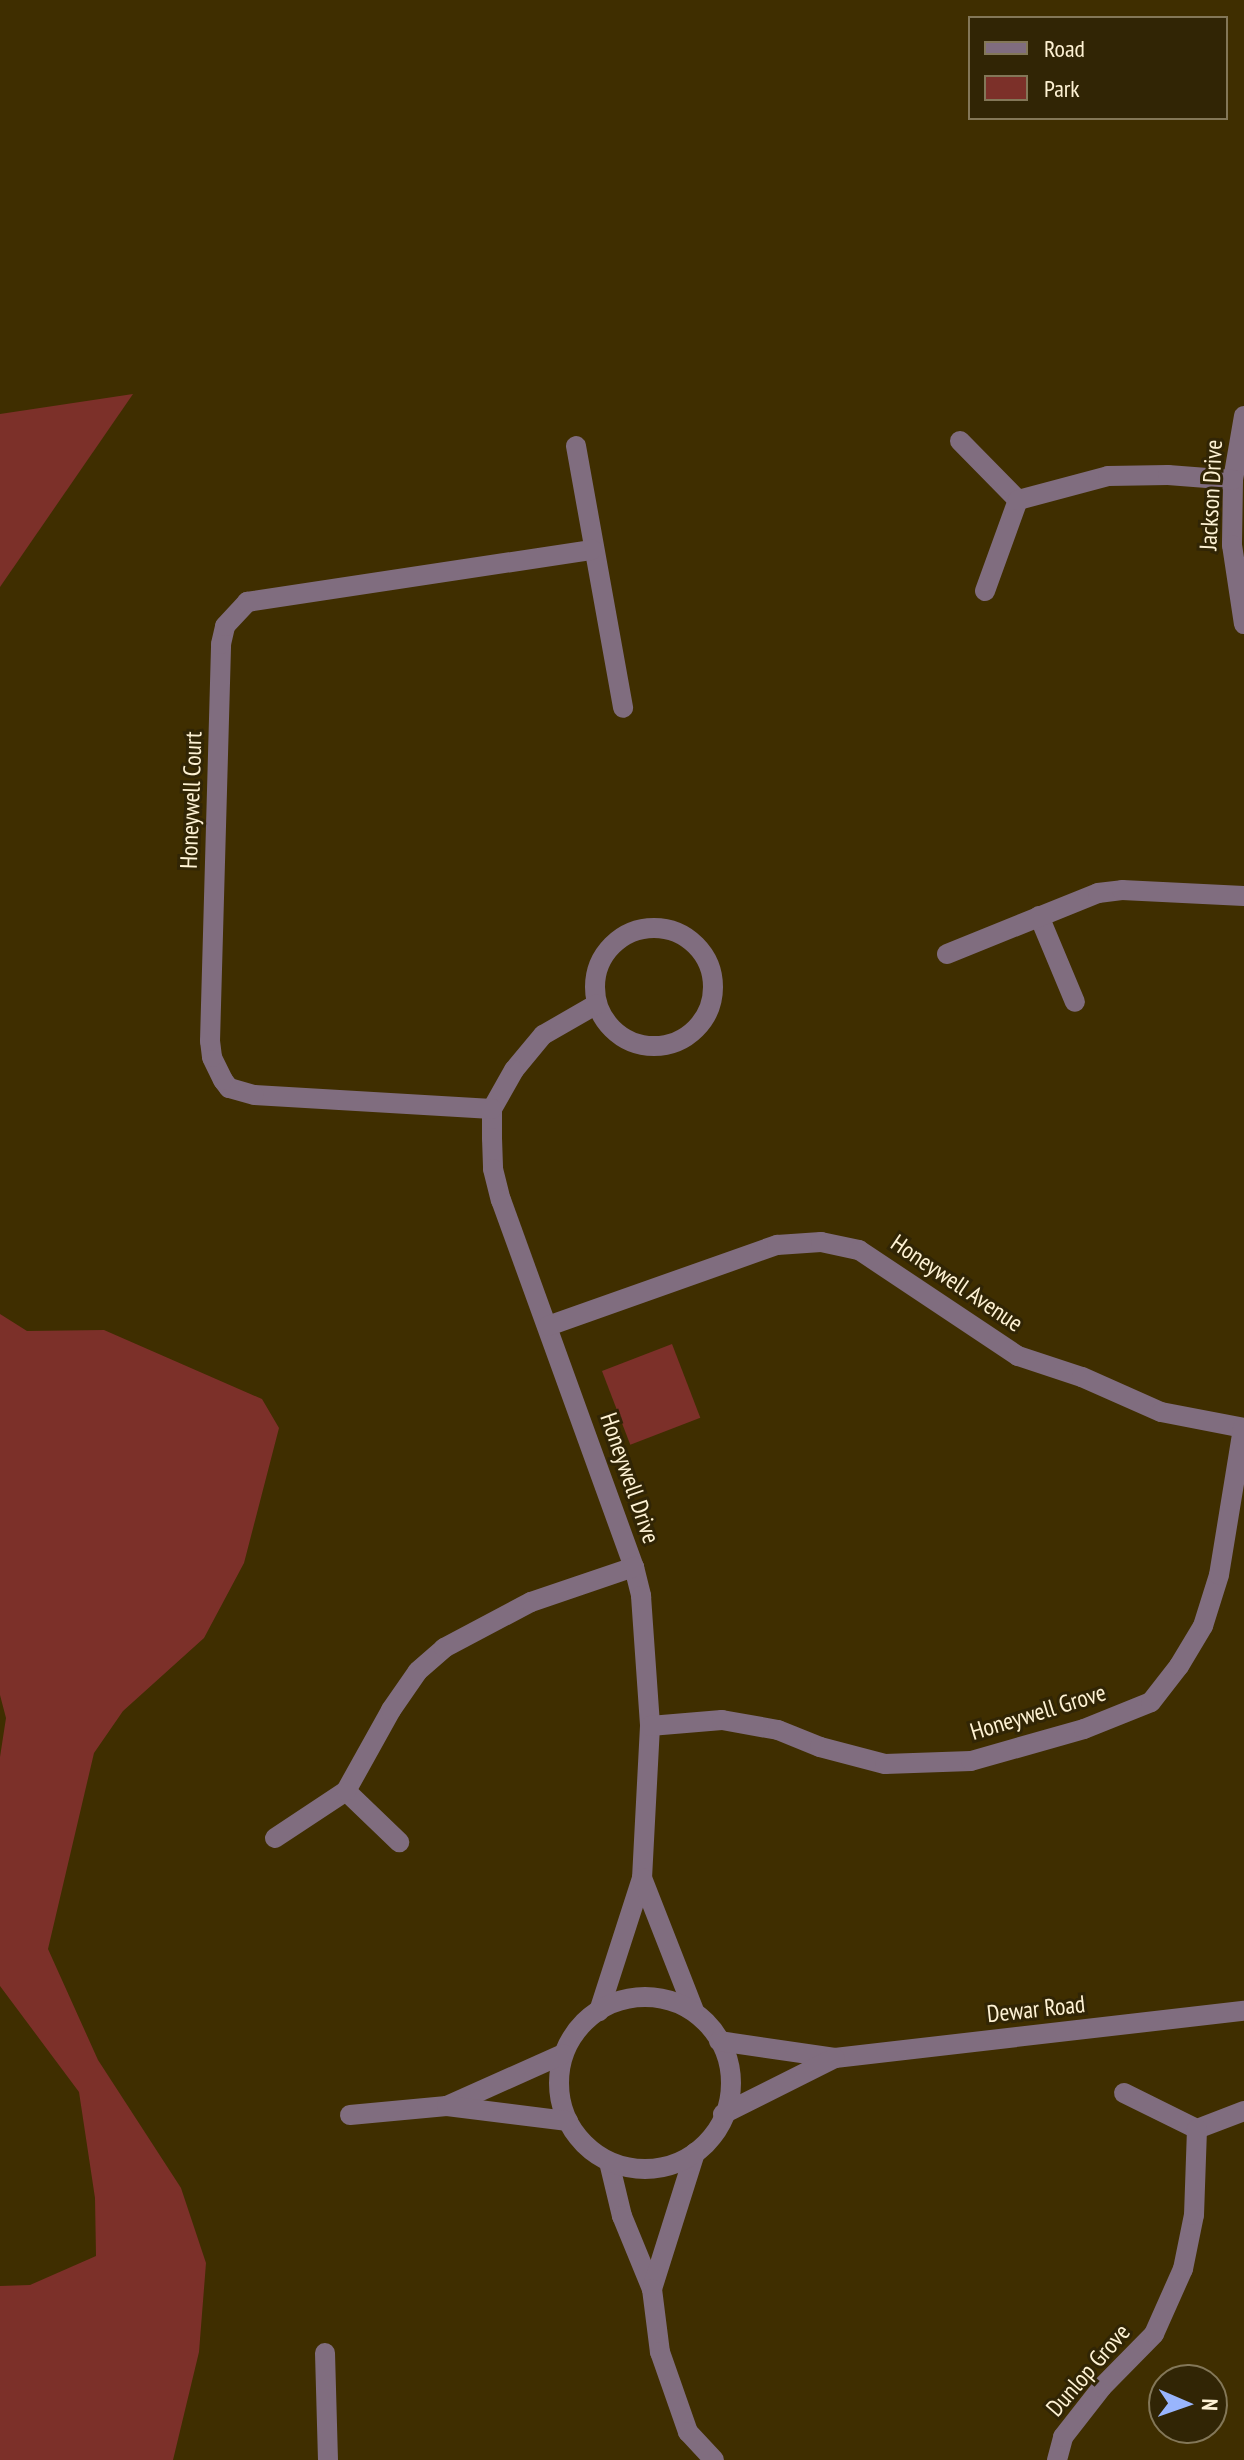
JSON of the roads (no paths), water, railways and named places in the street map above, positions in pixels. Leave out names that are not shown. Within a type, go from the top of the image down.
[{"type":"street","name":"Jackson Drive","points":[[1244,416],[1233,480],[1232,545],[1244,624]]},
{"type":"street","points":[[960,441],[1018,500]]},
{"type":"street","points":[[576,446],[592,550],[623,708]]},
{"type":"street","points":[[1018,500],[1108,476],[1168,475],[1233,480]]},
{"type":"street","points":[[985,591],[1018,500]]},
{"type":"street","name":"Honeywell Court","points":[[492,1109],[254,1095],[229,1088],[223,1080],[212,1057],[210,1041],[221,644],[225,626],[247,602],[592,550]]},
{"type":"street","points":[[947,954],[1074,900],[1122,890],[1244,896]]},
{"type":"street","points":[[1039,916],[1075,1002]]},
{"type":"street","points":[[663,927],[682,934],[700,948],[711,969],[714,990],[710,1007],[690,1035],[671,1044],[656,1046],[621,1036],[606,1022],[597,1004],[594,987],[607,950],[622,936],[641,928],[663,927]]},
{"type":"street","points":[[492,1109],[514,1070],[543,1035],[597,1004]]},
{"type":"street","name":"Honeywell Drive","points":[[492,1109],[493,1169],[501,1200],[634,1567],[641,1596],[650,1726],[642,1878],[599,2011]]},
{"type":"street","name":"Honeywell Avenue","points":[[548,1326],[777,1245],[821,1242],[859,1250],[956,1318],[1018,1356],[1082,1377],[1161,1412],[1244,1428]]},
{"type":"street","name":"Honeywell Grove","points":[[650,1726],[722,1720],[778,1730],[820,1747],[885,1764],[971,1761],[1084,1729],[1151,1702],[1179,1666],[1203,1626],[1219,1575],[1244,1428]]},
{"type":"street","points":[[275,1838],[346,1791],[391,1710],[418,1671],[444,1648],[531,1602],[634,1567]]},
{"type":"street","points":[[346,1791],[399,1842]]},
{"type":"street","name":"Honeywell Drive","points":[[642,1878],[694,2011]]},
{"type":"street","points":[[639,1996],[668,1999],[694,2011],[713,2029],[731,2070],[730,2096],[715,2133],[695,2153],[668,2166],[650,2169],[609,2162],[585,2146],[568,2121],[559,2091],[563,2054],[588,2017],[599,2011],[621,1999],[639,1996]]},
{"type":"street","name":"Dewar Road","points":[[719,2041],[835,2058],[1244,2011]]},
{"type":"street","points":[[447,2106],[563,2054]]},
{"type":"street","name":"Dewar Road","points":[[723,2114],[835,2058]]},
{"type":"street","points":[[1124,2093],[1197,2129],[1244,2111]]},
{"type":"street","points":[[350,2115],[447,2106],[568,2121]]},
{"type":"street","name":"Dunlop Grove","points":[[1057,2460],[1063,2437],[1092,2400],[1154,2334],[1183,2269],[1194,2215],[1197,2129]]},
{"type":"street","points":[[652,2289],[695,2153]]},
{"type":"street","points":[[609,2162],[622,2216],[652,2289],[660,2352],[669,2379],[688,2432],[714,2460]]},
{"type":"street","points":[[325,2353],[328,2460]]}]
